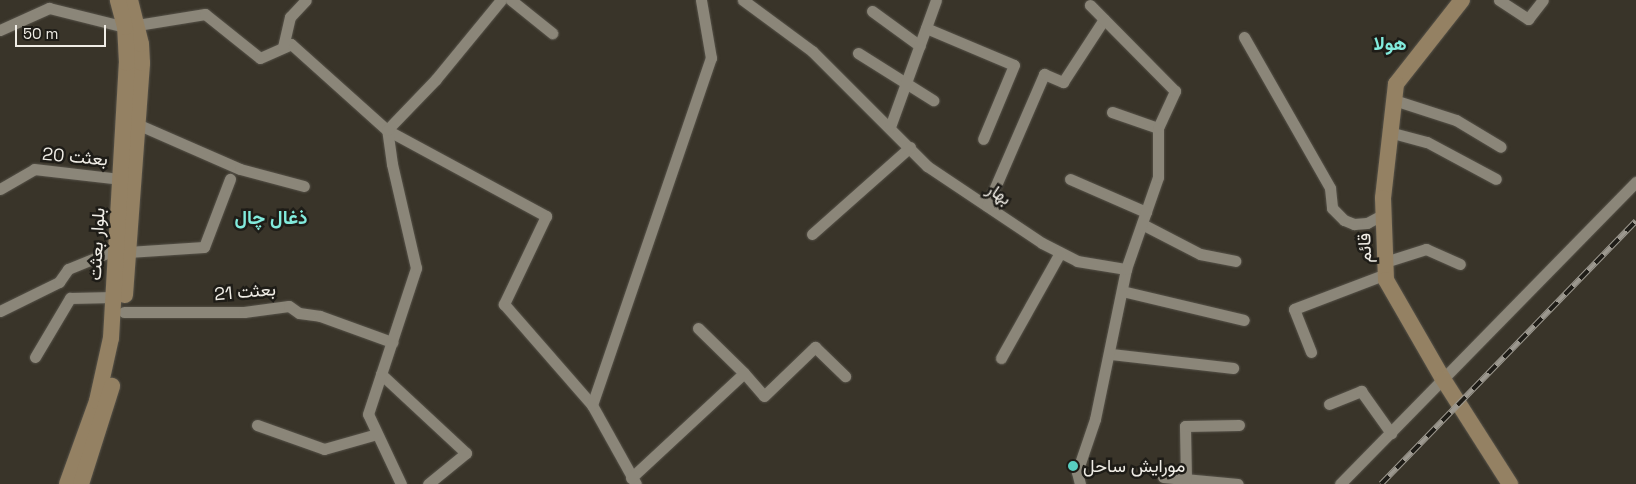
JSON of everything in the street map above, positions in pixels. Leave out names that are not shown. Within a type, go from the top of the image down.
[{"type":"street","name":"بلوار بعثت","points":[[67,484],[97,401],[111,338],[114,297],[122,251],[137,124],[142,53],[118,0]]},
{"type":"street","name":"بلوار بعثت","points":[[82,484],[108,404],[122,340],[124,312],[121,179],[127,63],[131,26],[130,0]]},
{"type":"street","points":[[283,47],[290,17],[306,0]]},
{"type":"street","points":[[387,130],[436,79],[501,0]]},
{"type":"street","points":[[511,0],[552,33]]},
{"type":"street","points":[[592,405],[711,58],[700,0]]},
{"type":"street","name":"بهار","points":[[743,0],[812,52],[890,127],[927,166],[987,206],[1077,261],[1126,269]]},
{"type":"street","points":[[890,127],[936,0]]},
{"type":"street","name":"قائم","points":[[1462,0],[1396,84],[1389,132],[1384,214],[1385,268],[1394,298],[1510,484]]},
{"type":"street","points":[[1499,0],[1528,19],[1543,0]]},
{"type":"street","points":[[1080,484],[1077,472],[1095,419],[1111,354],[1126,269],[1158,177],[1158,128],[1175,91],[1090,5]]},
{"type":"street","points":[[0,30],[49,8],[131,26],[205,14],[260,58],[291,44],[387,130],[546,216],[504,304],[592,405],[633,481],[744,373]]},
{"type":"street","points":[[872,11],[920,46]]},
{"type":"street","points":[[987,206],[1044,74],[1063,82],[1104,19]]},
{"type":"street","points":[[926,28],[1014,64],[983,139]]},
{"type":"street","points":[[1244,37],[1330,188],[1332,208],[1344,220],[1354,224],[1367,223],[1384,214]]},
{"type":"street","points":[[858,53],[933,100]]},
{"type":"street","points":[[1394,100],[1456,120],[1501,147]]},
{"type":"street","points":[[1112,112],[1158,128]]},
{"type":"street","points":[[137,124],[240,169],[304,186]]},
{"type":"street","points":[[387,130],[392,164],[416,268],[368,414],[401,484]]},
{"type":"street","points":[[1389,132],[1428,142],[1496,179]]},
{"type":"street","points":[[812,234],[910,147]]},
{"type":"street","name":"بعثت 20","points":[[0,188],[34,170],[121,179]]},
{"type":"street","points":[[0,311],[60,282],[68,269],[122,251],[204,247],[230,179]]},
{"type":"street","points":[[1070,179],[1146,212]]},
{"type":"street","points":[[1340,484],[1636,182]]},
{"type":"street","points":[[1142,224],[1200,254],[1235,261]]},
{"type":"street","points":[[1311,352],[1294,309],[1426,249],[1460,264]]},
{"type":"street","points":[[1001,358],[1060,252]]},
{"type":"street","points":[[1122,291],[1244,320]]},
{"type":"street","points":[[35,357],[70,298],[114,297]]},
{"type":"street","name":"بعثت 21","points":[[124,312],[244,312],[289,306],[299,313],[328,319],[392,342]]},
{"type":"street","points":[[698,328],[744,373],[764,396],[815,347],[845,376]]},
{"type":"street","points":[[1111,354],[1233,368]]},
{"type":"street","points":[[381,374],[466,453],[428,484]]},
{"type":"street","points":[[1328,404],[1361,391],[1391,432]]},
{"type":"street","points":[[257,425],[324,449],[377,434]]},
{"type":"street","points":[[1186,479],[1184,426],[1238,425]]},
{"type":"street","points":[[1163,477],[1238,484]]},
{"type":"railway","points":[[1381,484],[1636,221]]},
{"type":"place","name":"مورایش ساحل","points":[[1073,466]]},
{"type":"district","name":"هولا","points":[[1390,44]]},
{"type":"district","name":"ذغال چال","points":[[271,218]]}]
